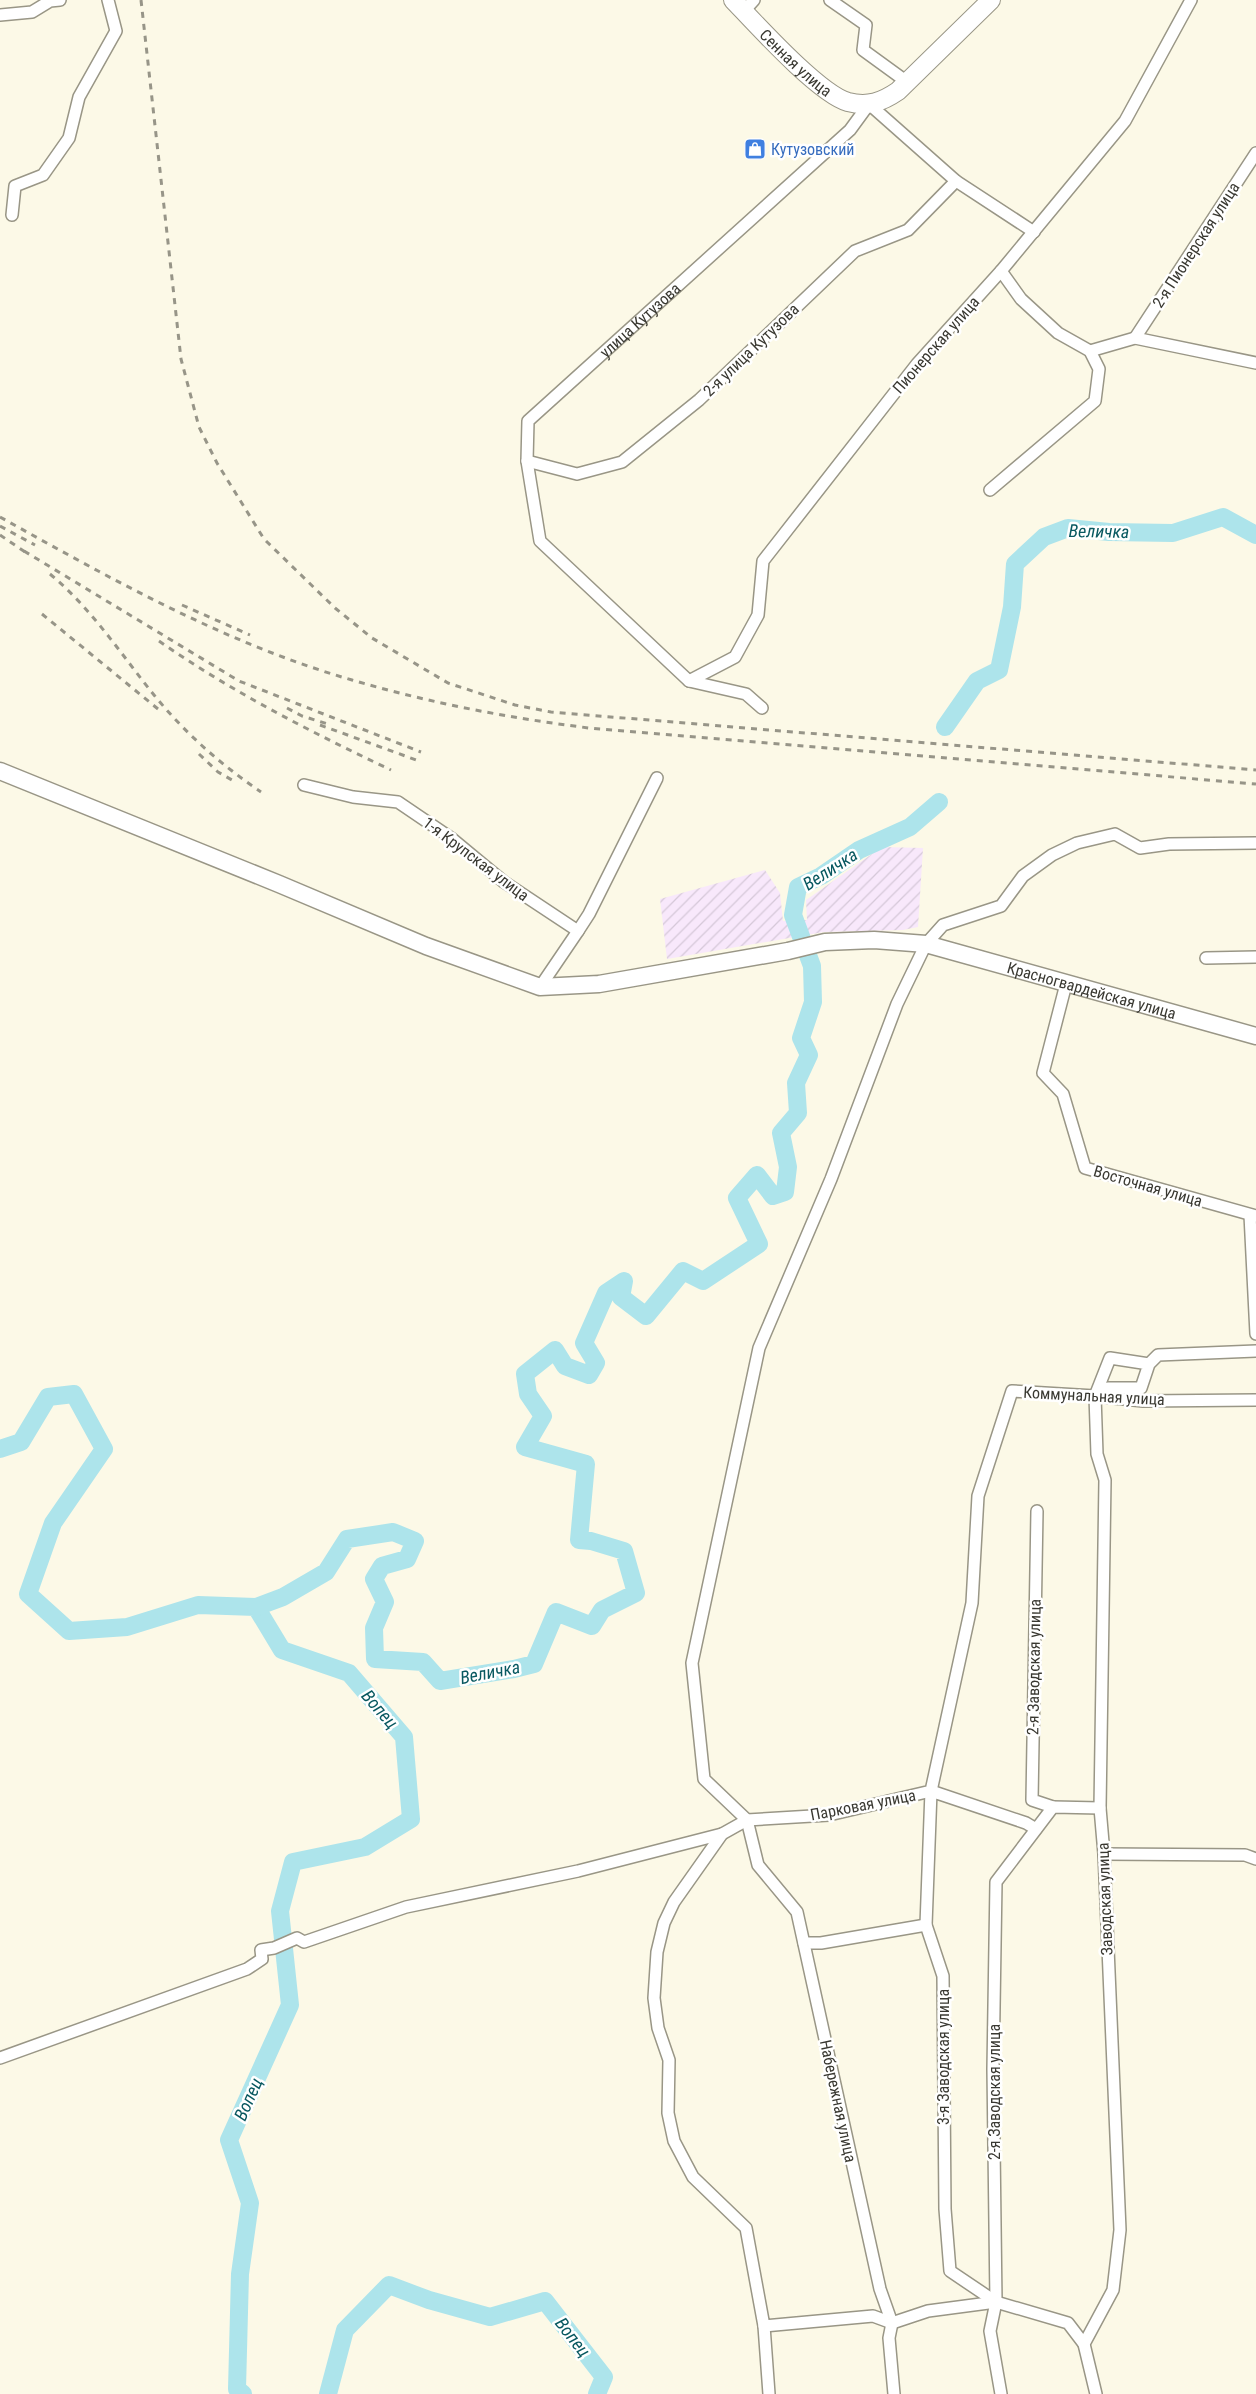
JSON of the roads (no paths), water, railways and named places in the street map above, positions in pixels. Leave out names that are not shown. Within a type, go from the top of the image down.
[{"type":"main road","name":"улица Кутузова","points":[[870,104],[883,101],[907,82],[991,0]]},
{"type":"main road","name":"Сенная улица","points":[[744,4],[783,50],[832,95],[848,102],[870,104]]},
{"type":"street","points":[[0,15],[32,12],[50,1],[60,0]]},
{"type":"street","points":[[12,215],[15,186],[43,175],[69,138],[79,97],[116,31],[108,0]]},
{"type":"street","points":[[830,0],[866,25],[862,50],[907,82]]},
{"type":"street","name":"Пионерская улица","points":[[689,680],[735,657],[758,615],[763,561],[917,364],[1001,271],[1125,121],[1190,0]]},
{"type":"street","points":[[870,104],[956,181],[1034,232]]},
{"type":"street","name":"улица Кутузова","points":[[689,680],[540,541],[526,461],[528,421],[850,130],[870,104]]},
{"type":"street","name":"2-я Пионерская улица","points":[[1135,338],[1256,153]]},
{"type":"street","name":"2-я улица Кутузова","points":[[526,461],[577,474],[622,462],[699,400],[855,251],[908,230],[956,181]]},
{"type":"street","points":[[990,490],[1095,401],[1099,369],[1090,350],[1058,333],[1021,299],[1001,271]]},
{"type":"street","points":[[1090,350],[1135,338],[1256,363]]},
{"type":"street","points":[[689,680],[746,694],[762,708]]},
{"type":"street","points":[[0,771],[426,946],[540,987],[589,914],[657,778]]},
{"type":"street","name":"1-я Крупская улица","points":[[304,785],[353,797],[398,802],[451,838],[504,882],[578,931]]},
{"type":"street","points":[[747,1820],[704,1779],[692,1663],[759,1348],[831,1179],[897,1004],[926,944],[943,925],[1001,906],[1023,876],[1052,855],[1077,843],[1115,834],[1140,848],[1169,844],[1256,844]]},
{"type":"street","name":"Красногвардейская улица","points":[[540,987],[599,984],[788,951],[825,942],[874,940],[926,944],[1256,1036]]},
{"type":"street","points":[[1206,958],[1256,957]]},
{"type":"street","name":"Восточная улица","points":[[1066,984],[1043,1073],[1063,1094],[1085,1168],[1253,1216]]},
{"type":"street","points":[[1253,1216],[1256,1334]]},
{"type":"street","points":[[1095,1396],[1108,1388],[1141,1388],[1149,1364],[1158,1355],[1256,1351]]},
{"type":"street","points":[[1095,1396],[1110,1358],[1149,1364]]},
{"type":"street","name":"Коммунальная улица","points":[[978,1496],[1012,1391],[1143,1401],[1256,1400]]},
{"type":"street","name":"Заводская улица","points":[[1084,2344],[1113,2290],[1120,2230],[1104,1854],[1100,1808],[1106,1480],[1097,1454],[1095,1396]]},
{"type":"street","name":"Парковая улица","points":[[769,2394],[764,2326],[746,2228],[693,2177],[674,2141],[668,2113],[670,2060],[658,2028],[654,1998],[657,1952],[664,1923],[674,1902],[722,1834],[747,1820],[829,1815],[930,1791],[972,1603],[978,1496]]},
{"type":"street","name":"2-я Заводская улица","points":[[1038,1511],[1032,1800],[1053,1807],[1100,1808]]},
{"type":"street","points":[[930,1791],[1026,1823],[1036,1829]]},
{"type":"street","name":"3-я Заводская улица","points":[[930,1791],[926,1925],[943,1976],[944,2209],[950,2271],[996,2302]]},
{"type":"street","name":"2-я Заводская улица","points":[[1001,2394],[990,2330],[996,2302],[993,2069],[996,1882],[1053,1807]]},
{"type":"street","name":"Набережная улица","points":[[747,1820],[758,1865],[797,1912],[880,2289],[892,2323],[889,2338],[894,2394]]},
{"type":"street","points":[[0,2058],[247,1969],[262,1959],[262,1950],[274,1948],[296,1938],[304,1942],[406,1907],[578,1872],[722,1834]]},
{"type":"street","points":[[1104,1854],[1245,1855],[1256,1858]]},
{"type":"street","points":[[804,1943],[821,1943],[926,1925]]},
{"type":"street","points":[[764,2326],[873,2316],[892,2323],[928,2312],[996,2302],[1068,2323],[1084,2344],[1096,2394]]},
{"type":"waterway","name":"Величка","points":[[945,727],[977,681],[999,670],[1012,607],[1015,564],[1044,537],[1068,528],[1109,532],[1173,533],[1223,517],[1256,535]]},
{"type":"waterway","name":"Величка","points":[[256,1607],[283,1597],[326,1572],[347,1539],[393,1532],[415,1541],[407,1559],[382,1566],[374,1579],[385,1602],[374,1628],[375,1659],[423,1662],[440,1681],[534,1664],[556,1612],[592,1626],[602,1610],[636,1593],[624,1551],[591,1541],[579,1540],[586,1464],[525,1447],[543,1416],[528,1394],[525,1374],[555,1350],[565,1366],[589,1375],[596,1363],[584,1343],[606,1293],[624,1281],[621,1297],[646,1316],[683,1271],[703,1281],[759,1244],[737,1198],[757,1175],[773,1196],[785,1192],[788,1167],[781,1133],[798,1113],[796,1083],[809,1055],[801,1038],[813,1002],[812,966],[793,915],[798,887],[821,876],[859,850],[910,827],[939,802]]},
{"type":"waterway","name":"Вопец","points":[[0,1449],[21,1442],[48,1397],[74,1394],[104,1449],[53,1523],[28,1594],[69,1631],[127,1627],[198,1605],[256,1607],[282,1650],[349,1673],[404,1737],[411,1819],[365,1847],[293,1862],[280,1911],[290,2005],[229,2140],[250,2203],[240,2274],[237,2389],[243,2394]]},
{"type":"waterway","name":"Вопец","points":[[328,2394],[345,2330],[389,2285],[429,2300],[490,2317],[545,2301],[604,2377],[597,2394]]},
{"type":"railway","points":[[141,0],[181,359],[199,427],[217,463],[264,539],[335,608],[372,638],[448,683],[515,705],[551,712],[1256,770]]},
{"type":"railway","points":[[0,517],[128,587],[215,629],[306,665],[352,680],[440,703],[529,720],[589,728],[1256,784]]},
{"type":"railway","points":[[0,526],[35,545]]},
{"type":"railway","points":[[0,535],[28,554]]},
{"type":"railway","points":[[24,551],[239,681],[421,752]]},
{"type":"railway","points":[[50,574],[92,616],[154,695],[178,722],[217,759],[261,792]]},
{"type":"railway","points":[[182,605],[250,635]]},
{"type":"railway","points":[[42,614],[158,709]]},
{"type":"railway","points":[[159,641],[243,694],[331,741],[391,770]]},
{"type":"railway","points":[[287,708],[302,716],[328,724]]},
{"type":"railway","points":[[320,725],[419,761]]},
{"type":"railway","points":[[199,754],[218,772],[232,780]]},
{"type":"place","name":"Кутузовский","points":[[755,149]]}]
